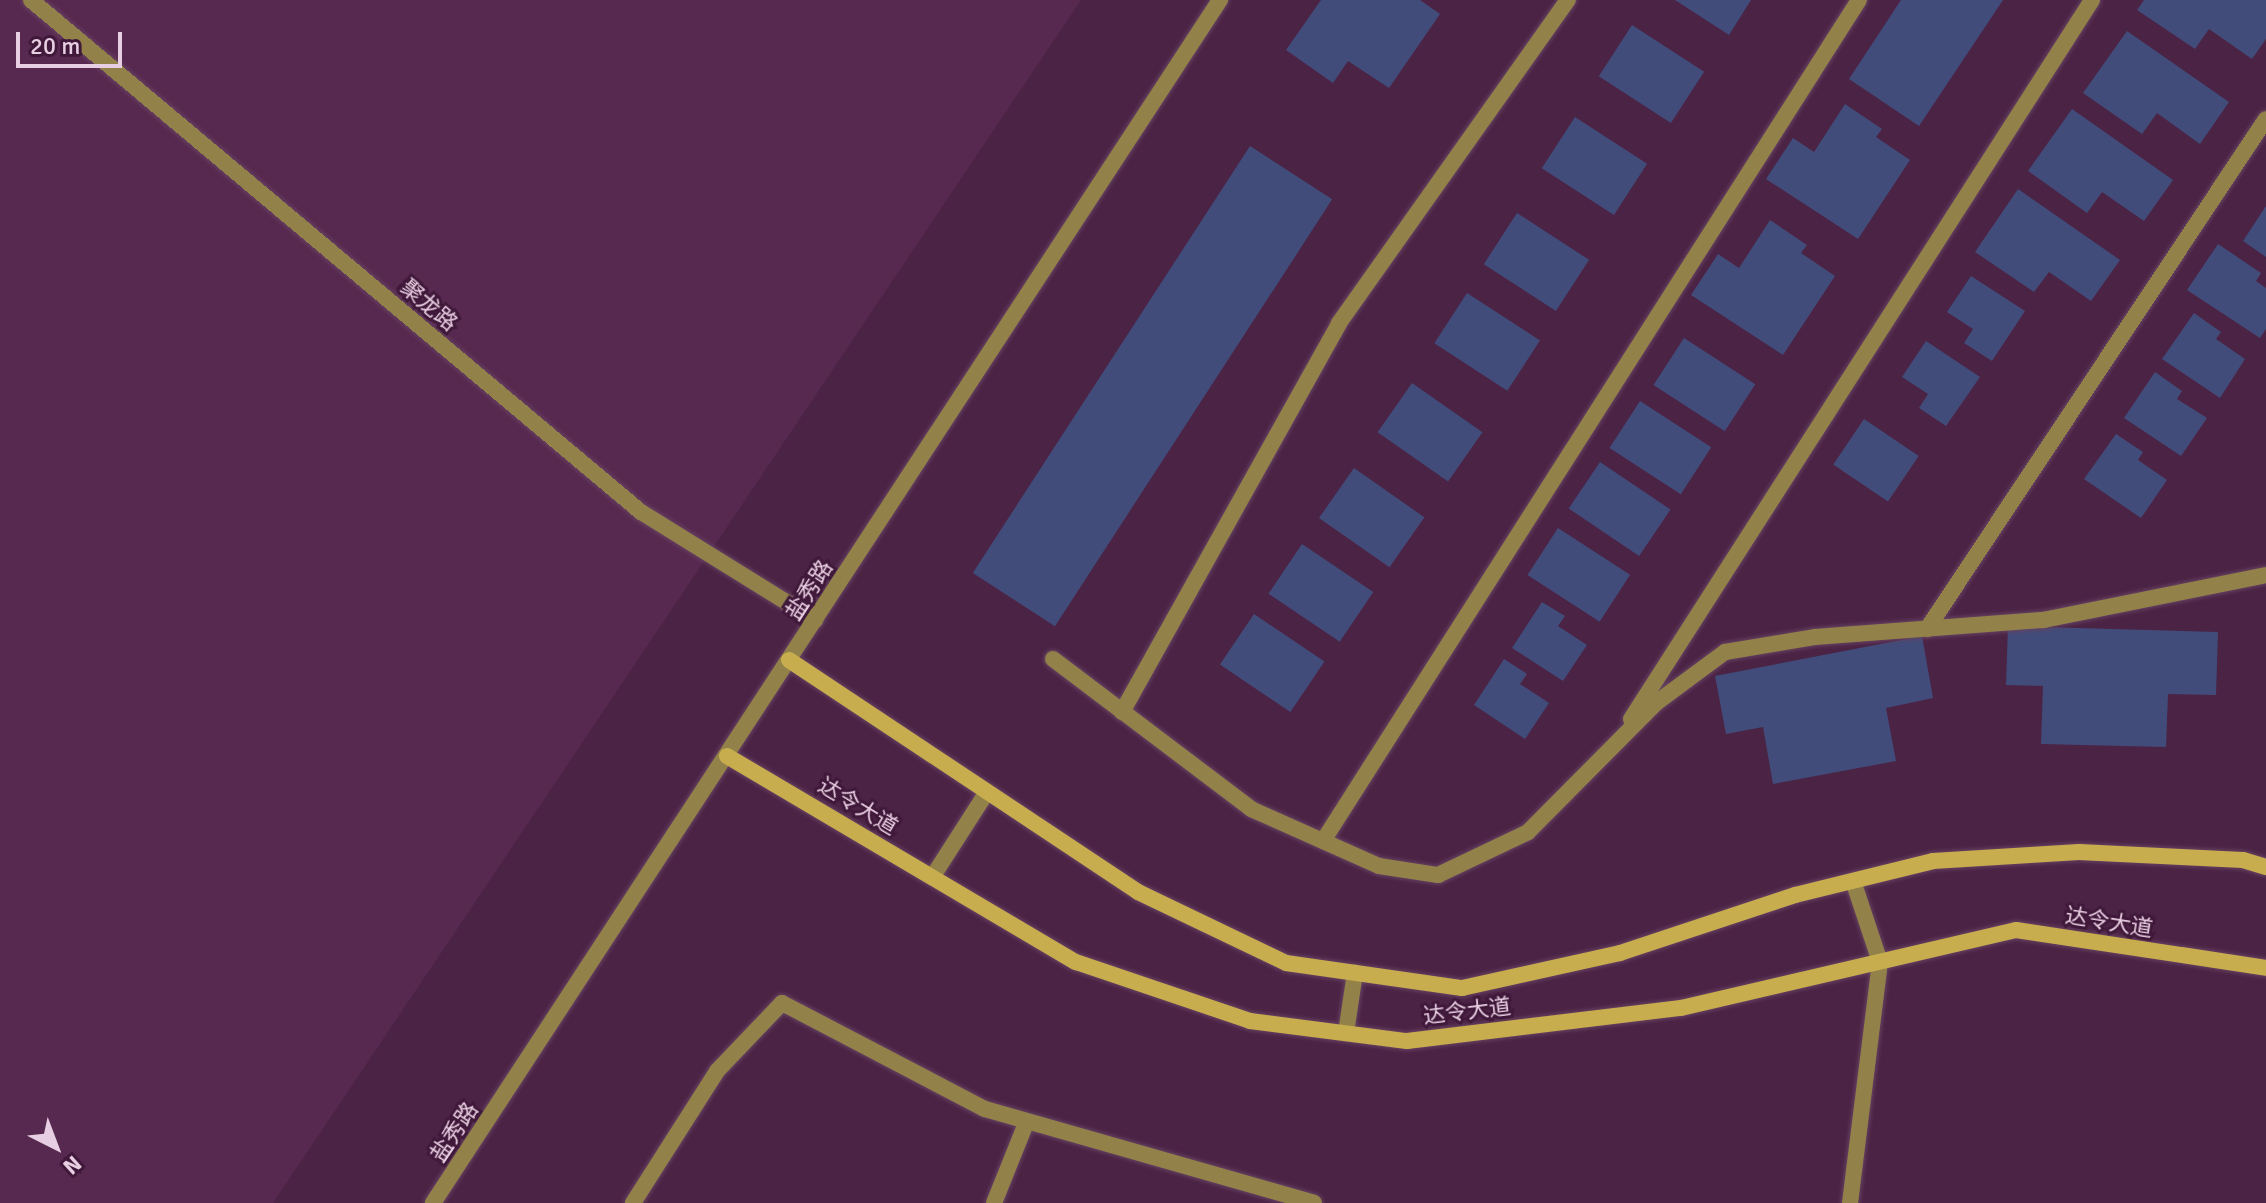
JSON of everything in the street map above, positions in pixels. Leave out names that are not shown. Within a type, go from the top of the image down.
[{"type":"street","name":"聚龙路","points":[[31,0],[641,512],[815,620]]},
{"type":"street","name":"盐秀路","points":[[433,1203],[1220,0]]},
{"type":"street","points":[[1122,712],[1339,323],[1568,0]]},
{"type":"street","points":[[1323,841],[1859,0]]},
{"type":"street","points":[[1604,759],[2092,0]]},
{"type":"street","points":[[1927,629],[2266,119]]},
{"type":"street","points":[[1053,659],[1251,809],[1379,866],[1438,875],[1528,832],[1604,759],[1656,703],[1725,652],[1816,637],[2043,620],[2266,575]]},
{"type":"street","name":"达令大道","points":[[789,660],[1138,892],[1286,963],[1462,988],[1620,953],[1853,881],[1933,861],[2079,852],[2243,860],[2266,867]]},
{"type":"street","name":"达令大道","points":[[727,756],[1076,962],[1250,1021],[1407,1041],[1681,1008],[2016,930],[2266,968]]},
{"type":"street","points":[[933,876],[987,792]]},
{"type":"street","points":[[1850,1203],[1880,962],[1853,881]]},
{"type":"street","points":[[1346,1033],[1355,973]]},
{"type":"street","points":[[633,1203],[717,1071],[782,1003],[985,1109],[1255,1195],[1314,1203]]},
{"type":"street","points":[[994,1203],[1027,1121]]},
{"type":"shaded area","points":[[0,0],[1081,0],[273,1203],[0,1203]]},
{"type":"building","points":[[1321,0],[1420,0],[1440,14],[1389,88],[1348,61],[1333,83],[1286,50]]},
{"type":"building","points":[[1675,0],[1751,0],[1729,35]]},
{"type":"building","points":[[1901,0],[2003,0],[1919,126],[1849,79]]},
{"type":"building","points":[[2144,0],[2266,0],[2266,39],[2252,59],[2209,29],[2195,49],[2137,10]]},
{"type":"building","points":[[1632,25],[1704,72],[1671,123],[1599,76]]},
{"type":"building","points":[[2127,31],[2229,102],[2200,144],[2157,113],[2142,134],[2083,93]]},
{"type":"building","points":[[1845,104],[1882,129],[1876,137],[1910,160],[1858,239],[1766,179],[1793,138],[1814,152]]},
{"type":"building","points":[[2072,109],[2173,180],[2144,221],[2102,192],[2087,213],[2028,171]]},
{"type":"building","points":[[1575,117],[1647,164],[1614,215],[1542,168]]},
{"type":"building","points":[[1250,146],[1332,199],[1055,626],[973,573]]},
{"type":"building","points":[[2018,189],[2120,260],[2091,301],[2049,272],[2034,292],[1975,252]]},
{"type":"building","points":[[2266,206],[2266,257],[2243,241]]},
{"type":"building","points":[[1517,213],[1589,260],[1556,311],[1484,264]]},
{"type":"building","points":[[1770,220],[1807,245],[1801,253],[1835,276],[1783,355],[1691,295],[1718,254],[1739,268]]},
{"type":"building","points":[[2218,244],[2261,273],[2256,281],[2266,288],[2266,329],[2260,338],[2187,290]]},
{"type":"building","points":[[1971,276],[2025,311],[1992,361],[1964,343],[1973,329],[1947,312]]},
{"type":"building","points":[[1467,293],[1540,340],[1507,391],[1434,343]]},
{"type":"building","points":[[2194,313],[2221,332],[2216,339],[2245,359],[2220,398],[2162,359]]},
{"type":"building","points":[[1684,338],[1755,384],[1725,431],[1654,385]]},
{"type":"building","points":[[1926,341],[1980,377],[1946,426],[1919,408],[1928,394],[1902,377]]},
{"type":"building","points":[[2155,372],[2182,391],[2177,399],[2207,418],[2181,456],[2124,418]]},
{"type":"building","points":[[1412,383],[1482,432],[1448,481],[1378,432]]},
{"type":"building","points":[[1640,401],[1711,447],[1681,494],[1610,448]]},
{"type":"building","points":[[1864,419],[1919,456],[1888,502],[1833,465]]},
{"type":"building","points":[[2116,434],[2143,452],[2138,460],[2167,480],[2141,518],[2084,479]]},
{"type":"building","points":[[1600,462],[1670,510],[1639,556],[1569,508]]},
{"type":"building","points":[[1354,468],[1424,517],[1389,567],[1319,518]]},
{"type":"building","points":[[1558,528],[1630,575],[1600,622],[1528,575]]},
{"type":"building","points":[[1302,544],[1373,592],[1340,642],[1268,594]]},
{"type":"building","points":[[1542,602],[1565,616],[1558,626],[1587,645],[1563,681],[1512,648]]},
{"type":"building","points":[[1254,614],[1324,662],[1290,712],[1220,665]]},
{"type":"building","points":[[2008,626],[2218,632],[2216,695],[2168,694],[2166,747],[2041,744],[2043,686],[2006,685]]},
{"type":"building","points":[[1922,636],[1933,698],[1886,708],[1896,761],[1773,784],[1763,727],[1726,734],[1715,676]]},
{"type":"building","points":[[1504,659],[1527,674],[1520,684],[1549,703],[1525,739],[1474,705]]}]
